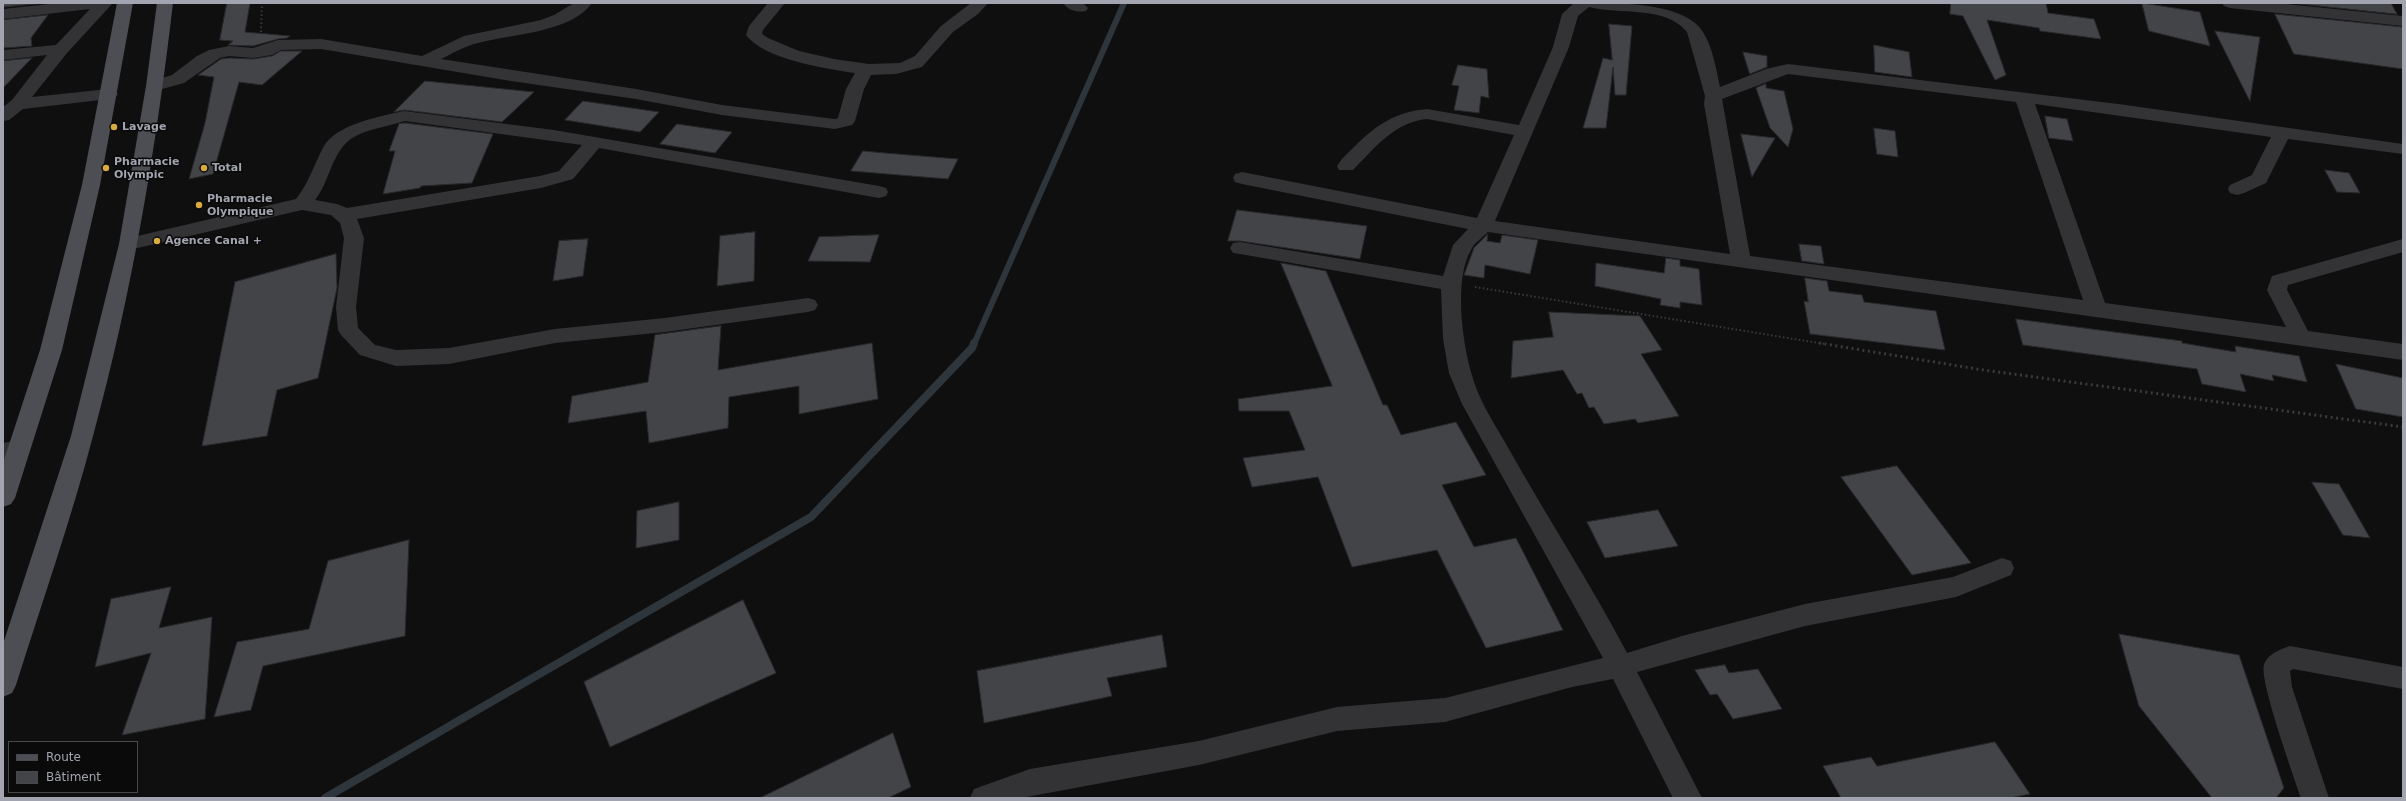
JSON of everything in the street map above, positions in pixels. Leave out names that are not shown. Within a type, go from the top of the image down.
[{"type":"main road","points":[[3,498],[11,450],[51,350],[109,94],[125,3]]},
{"type":"main road","points":[[3,685],[82,436],[129,244],[155,86],[165,3]]},
{"type":"street","points":[[3,14],[104,3]]},
{"type":"street","points":[[3,116],[18,104],[62,49],[104,3]]},
{"type":"street","points":[[424,62],[449,48],[476,38],[555,21],[570,14],[584,3]]},
{"type":"street","points":[[777,3],[755,29],[754,35],[757,39],[778,50],[835,64],[866,69],[895,69],[912,65],[920,61],[948,28],[980,3]]},
{"type":"street","points":[[1584,3],[1570,14],[1561,47],[1484,225],[1463,245],[1458,256],[1451,284],[1454,339],[1460,374],[1473,404],[1509,470],[1594,615],[1688,798]]},
{"type":"street","points":[[1592,3],[1668,13],[1684,19],[1695,30],[1714,96],[1713,104],[1740,261]]},
{"type":"street","points":[[2230,3],[2403,21]]},
{"type":"street","points":[[155,86],[178,79],[202,60],[215,54],[228,51],[253,53],[266,51],[278,45],[321,44],[424,62],[642,95],[735,112],[835,124],[846,121],[855,89],[866,69]]},
{"type":"street","points":[[3,55],[62,49]]},
{"type":"street","points":[[1714,96],[1772,73],[1788,70],[2126,110],[2403,149]]},
{"type":"street","points":[[18,104],[109,94]]},
{"type":"street","points":[[2024,99],[2096,310]]},
{"type":"street","points":[[1346,166],[1387,125],[1413,114],[1428,114],[1524,131]]},
{"type":"street","points":[[302,204],[313,191],[333,146],[347,133],[404,116],[528,131],[879,192]]},
{"type":"street","points":[[2237,188],[2259,179],[2282,132]]},
{"type":"street","points":[[343,215],[541,182],[566,175],[595,142]]},
{"type":"street","points":[[1242,178],[1484,225],[2403,352]]},
{"type":"street","points":[[129,244],[302,204],[337,210],[349,221],[354,238],[346,307],[348,330],[368,350],[396,358],[449,356],[554,336],[665,326],[808,304]]},
{"type":"street","points":[[2301,337],[2277,290],[2279,281],[2403,245]]},
{"type":"street","points":[[1240,248],[1451,284]]},
{"type":"street","points":[[984,798],[1030,782],[1199,753],[1337,719],[1445,710],[1572,676],[1621,666],[1682,647],[1805,615],[1956,587],[2002,568]]},
{"type":"street","points":[[2315,798],[2279,687],[2276,666],[2290,657],[2403,678]]},
{"type":"path","points":[[262,3],[261,38],[278,45]]},
{"type":"path","points":[[1451,284],[1983,370],[2403,427]]},
{"type":"building","points":[[3,3],[45,3],[3,7]]},
{"type":"building","points":[[227,3],[250,3],[245,32],[290,36],[253,46],[228,45],[233,41],[220,40]]},
{"type":"building","points":[[1951,3],[2046,3],[2048,13],[2094,19],[2101,39],[2040,31],[2039,28],[1987,20],[2006,75],[1995,80],[1963,16],[1950,14]]},
{"type":"building","points":[[2142,3],[2200,12],[2210,46],[2149,31]]},
{"type":"building","points":[[2291,3],[2391,3],[2397,14]]},
{"type":"building","points":[[2275,14],[2403,27],[2403,69],[2294,54]]},
{"type":"building","points":[[48,15],[31,38],[32,46],[3,48],[3,20]]},
{"type":"building","points":[[1609,24],[1632,26],[1626,95],[1615,95],[1613,67],[1606,128],[1583,128],[1603,58],[1612,60]]},
{"type":"building","points":[[2215,31],[2260,37],[2250,101]]},
{"type":"building","points":[[1874,45],[1909,52],[1912,77],[1875,72]]},
{"type":"building","points":[[281,51],[302,51],[262,85],[239,82],[213,174],[189,179],[205,123],[214,77],[198,75],[221,59],[253,59],[272,56]]},
{"type":"building","points":[[1743,52],[1767,56],[1767,67],[1750,74]]},
{"type":"building","points":[[32,58],[3,88],[3,61]]},
{"type":"building","points":[[1458,65],[1487,69],[1489,98],[1481,96],[1479,113],[1454,110],[1459,86],[1452,85]]},
{"type":"building","points":[[425,81],[534,92],[502,122],[404,110],[394,112]]},
{"type":"building","points":[[1766,84],[1766,88],[1784,91],[1793,129],[1788,147],[1770,128],[1756,88]]},
{"type":"building","points":[[583,101],[659,112],[640,132],[565,120]]},
{"type":"building","points":[[2045,116],[2067,119],[2073,141],[2049,138]]},
{"type":"building","points":[[405,123],[493,134],[472,183],[421,186],[420,188],[383,194],[395,151],[389,151],[399,124]]},
{"type":"building","points":[[677,124],[732,132],[715,153],[660,144]]},
{"type":"building","points":[[1874,128],[1895,131],[1898,157],[1877,154]]},
{"type":"building","points":[[1741,134],[1775,138],[1752,177]]},
{"type":"building","points":[[863,151],[958,159],[948,179],[851,171]]},
{"type":"building","points":[[2325,170],[2349,173],[2360,193],[2337,192]]},
{"type":"building","points":[[1237,210],[1367,226],[1360,259],[1240,241],[1228,241]]},
{"type":"building","points":[[755,232],[754,281],[717,286],[720,236]]},
{"type":"building","points":[[1488,234],[1487,241],[1500,243],[1502,235],[1538,240],[1530,274],[1485,265],[1484,278],[1464,275],[1474,248]]},
{"type":"building","points":[[879,235],[870,262],[808,261],[819,237]]},
{"type":"building","points":[[588,239],[583,276],[553,281],[559,241]]},
{"type":"building","points":[[1799,244],[1821,246],[1824,264],[1802,261]]},
{"type":"building","points":[[336,254],[337,288],[318,378],[277,390],[267,436],[202,446],[235,282]]},
{"type":"building","points":[[1666,258],[1680,260],[1680,266],[1699,269],[1702,305],[1680,302],[1680,308],[1660,305],[1661,299],[1595,286],[1596,263],[1664,273]]},
{"type":"building","points":[[1281,263],[1326,271],[1383,405],[1387,405],[1401,435],[1456,422],[1486,475],[1442,485],[1474,547],[1516,538],[1563,630],[1486,648],[1437,550],[1352,567],[1318,477],[1252,487],[1243,458],[1305,450],[1289,411],[1239,411],[1238,399],[1332,386]]},
{"type":"building","points":[[1805,278],[1827,281],[1829,291],[1862,295],[1864,302],[1936,311],[1945,350],[1810,334],[1804,301],[1808,302]]},
{"type":"building","points":[[1549,312],[1640,316],[1662,350],[1641,354],[1679,416],[1638,423],[1635,419],[1604,424],[1594,407],[1589,408],[1582,393],[1577,394],[1563,370],[1511,378],[1513,341],[1553,337]]},
{"type":"building","points":[[2016,319],[2182,341],[2182,343],[2236,352],[2235,346],[2299,356],[2307,382],[2272,375],[2274,381],[2240,374],[2246,392],[2202,384],[2197,369],[2023,345]]},
{"type":"building","points":[[721,326],[718,370],[872,343],[878,399],[799,414],[799,386],[729,397],[728,428],[649,443],[646,411],[568,423],[572,396],[648,382],[655,335]]},
{"type":"building","points":[[2336,364],[2403,378],[2403,417],[2356,409]]},
{"type":"building","points":[[1897,466],[1971,563],[1912,575],[1841,477]]},
{"type":"building","points":[[2312,482],[2339,484],[2370,538],[2343,535]]},
{"type":"building","points":[[679,502],[679,540],[636,548],[637,511]]},
{"type":"building","points":[[1658,510],[1678,546],[1605,558],[1587,522]]},
{"type":"building","points":[[409,540],[405,636],[263,666],[251,710],[214,717],[237,642],[309,629],[328,561]]},
{"type":"building","points":[[171,587],[159,628],[212,617],[205,719],[122,735],[151,653],[95,667],[111,599]]},
{"type":"building","points":[[743,600],[776,673],[610,747],[584,682]]},
{"type":"building","points":[[2119,634],[2239,655],[2284,788],[2276,798],[2212,798],[2139,706]]},
{"type":"building","points":[[1162,635],[1167,667],[1107,678],[1112,696],[984,723],[977,671]]},
{"type":"building","points":[[1725,665],[1729,673],[1758,669],[1782,709],[1733,719],[1717,694],[1710,695],[1695,670]]},
{"type":"building","points":[[893,733],[911,787],[888,798],[760,798]]},
{"type":"building","points":[[1995,742],[2030,794],[2010,798],[1841,798],[1823,766],[1871,757],[1877,766]]},
{"type":"waterway","points":[[974,344],[1124,3]]},
{"type":"waterway","points":[[325,798],[811,517],[972,348],[974,343]]},
{"type":"place","name":"Lavage","points":[[114,127]]},
{"type":"place","name":"Pharmacie Olympic","points":[[106,168]]},
{"type":"place","name":"Total","points":[[204,168]]},
{"type":"place","name":"Pharmacie Olympique","points":[[199,205]]},
{"type":"place","name":"Agence Canal +","points":[[157,241]]}]
